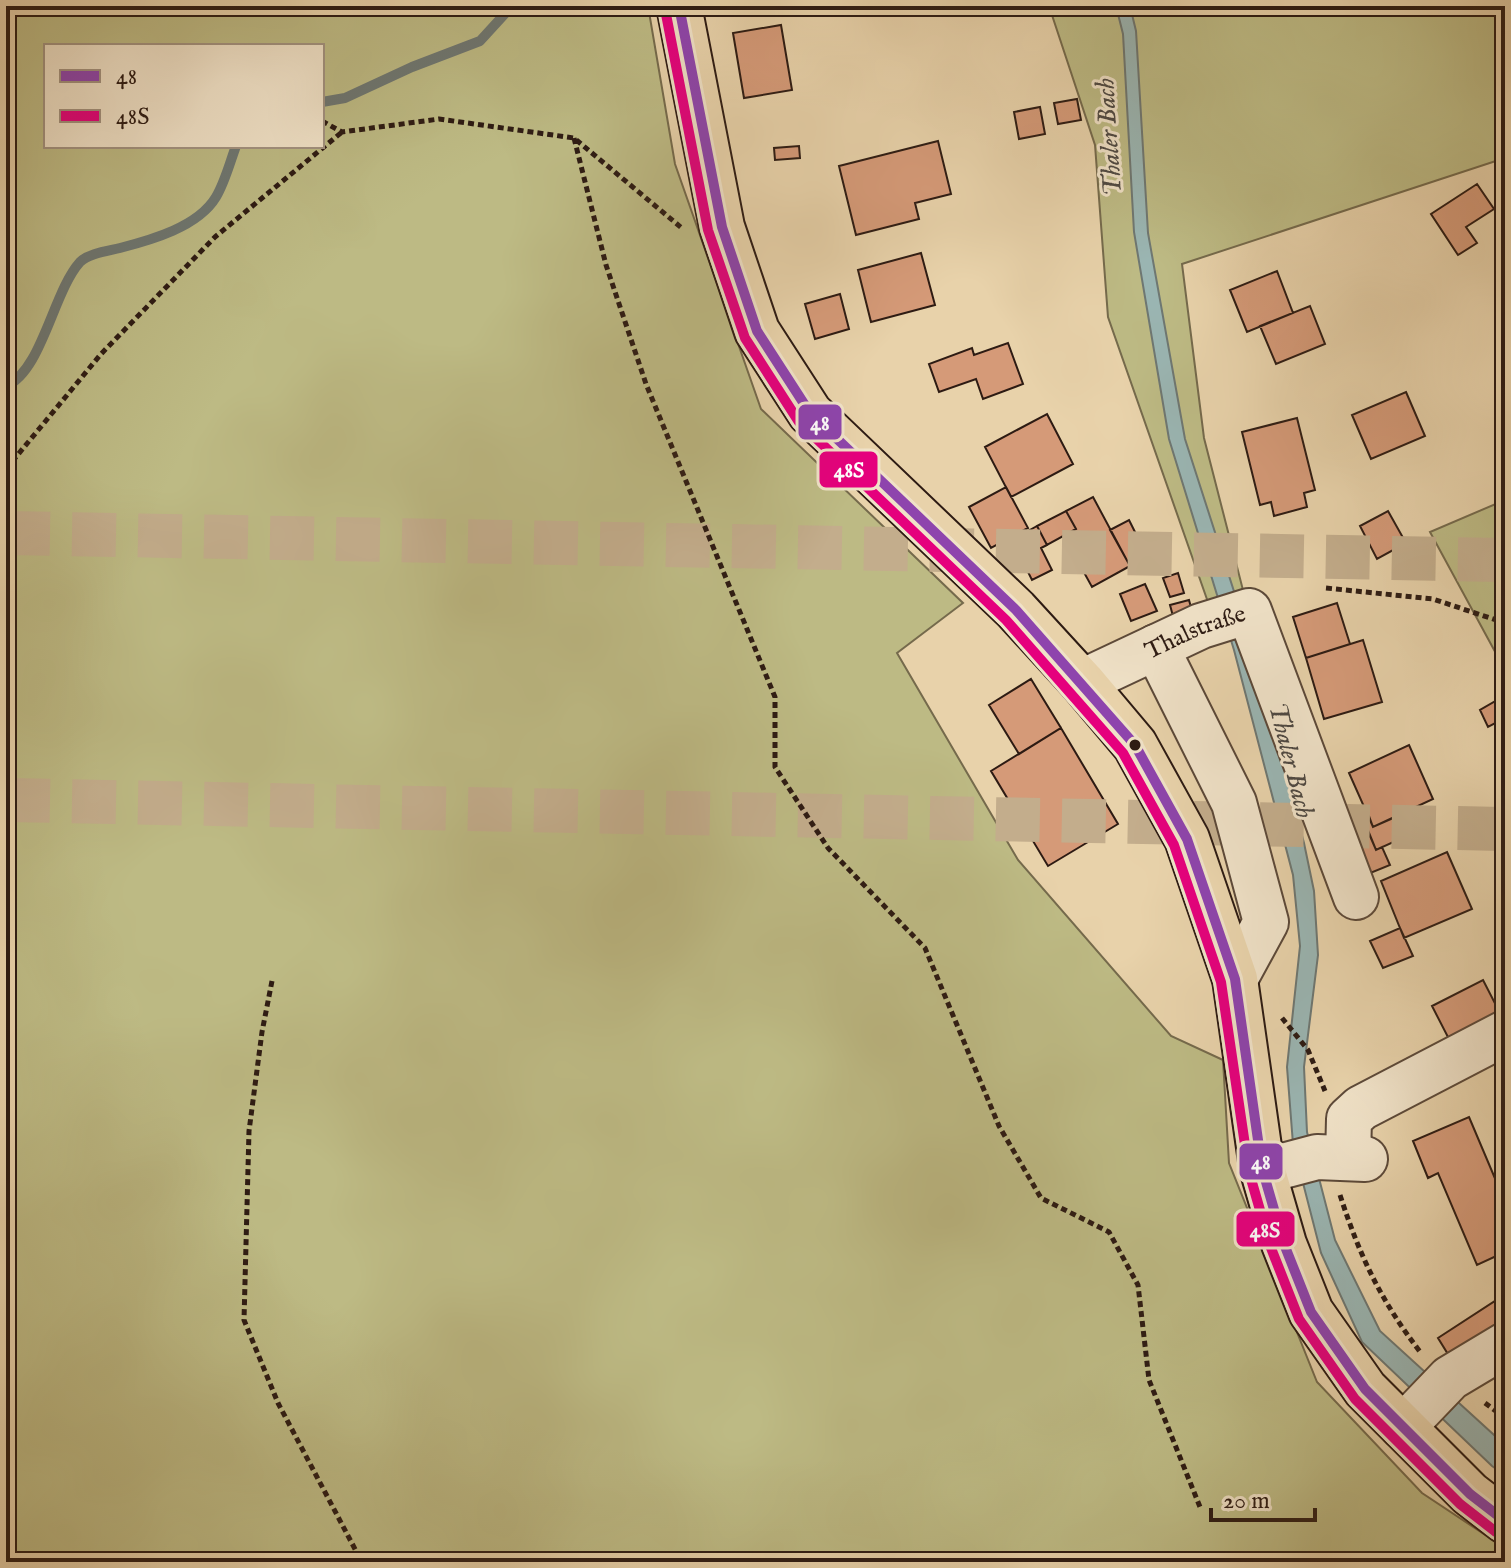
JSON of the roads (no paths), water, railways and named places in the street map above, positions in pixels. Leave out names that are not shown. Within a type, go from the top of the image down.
[{"type":"main road","points":[[679,6],[722,227],[757,331],[810,413],[1016,610],[1135,745],[1187,839],[1235,979],[1318,1161],[1284,1244],[1311,1312],[1365,1389],[1428,1401],[1470,1494],[1505,1521]]},
{"type":"lane","name":"Thalstraße","points":[[1082,682],[1221,619],[1249,611],[1356,897]]},
{"type":"lane","points":[[1156,647],[1234,803],[1266,922],[1235,979]]},
{"type":"lane","points":[[1318,1161],[1361,1108],[1505,1033]]},
{"type":"lane","points":[[1428,1401],[1505,1345]]},
{"type":"water","points":[[1116,6],[1130,6],[1136,31],[1148,233],[1185,439],[1249,638],[1314,891],[1318,955],[1304,1067],[1307,1132],[1335,1240],[1380,1331],[1505,1445],[1505,1475],[1362,1342],[1321,1253],[1293,1144],[1287,1067],[1300,946],[1293,875],[1234,650],[1169,439],[1134,232],[1123,34]]},
{"type":"waterway","points":[[324,102],[345,98],[412,67],[480,41],[512,6]]},
{"type":"waterway","points":[[6,386],[29,365],[62,292],[80,262],[93,254],[159,236],[198,216],[216,197],[235,148]]},
{"type":"tunnel","points":[[6,533],[1505,560]]},
{"type":"tunnel","points":[[6,800],[1505,829]]},
{"type":"water label","name":"Thaler Bach","points":[[1108,137]]},
{"type":"water label","name":"Thaler Bach","points":[[1292,760]]}]
